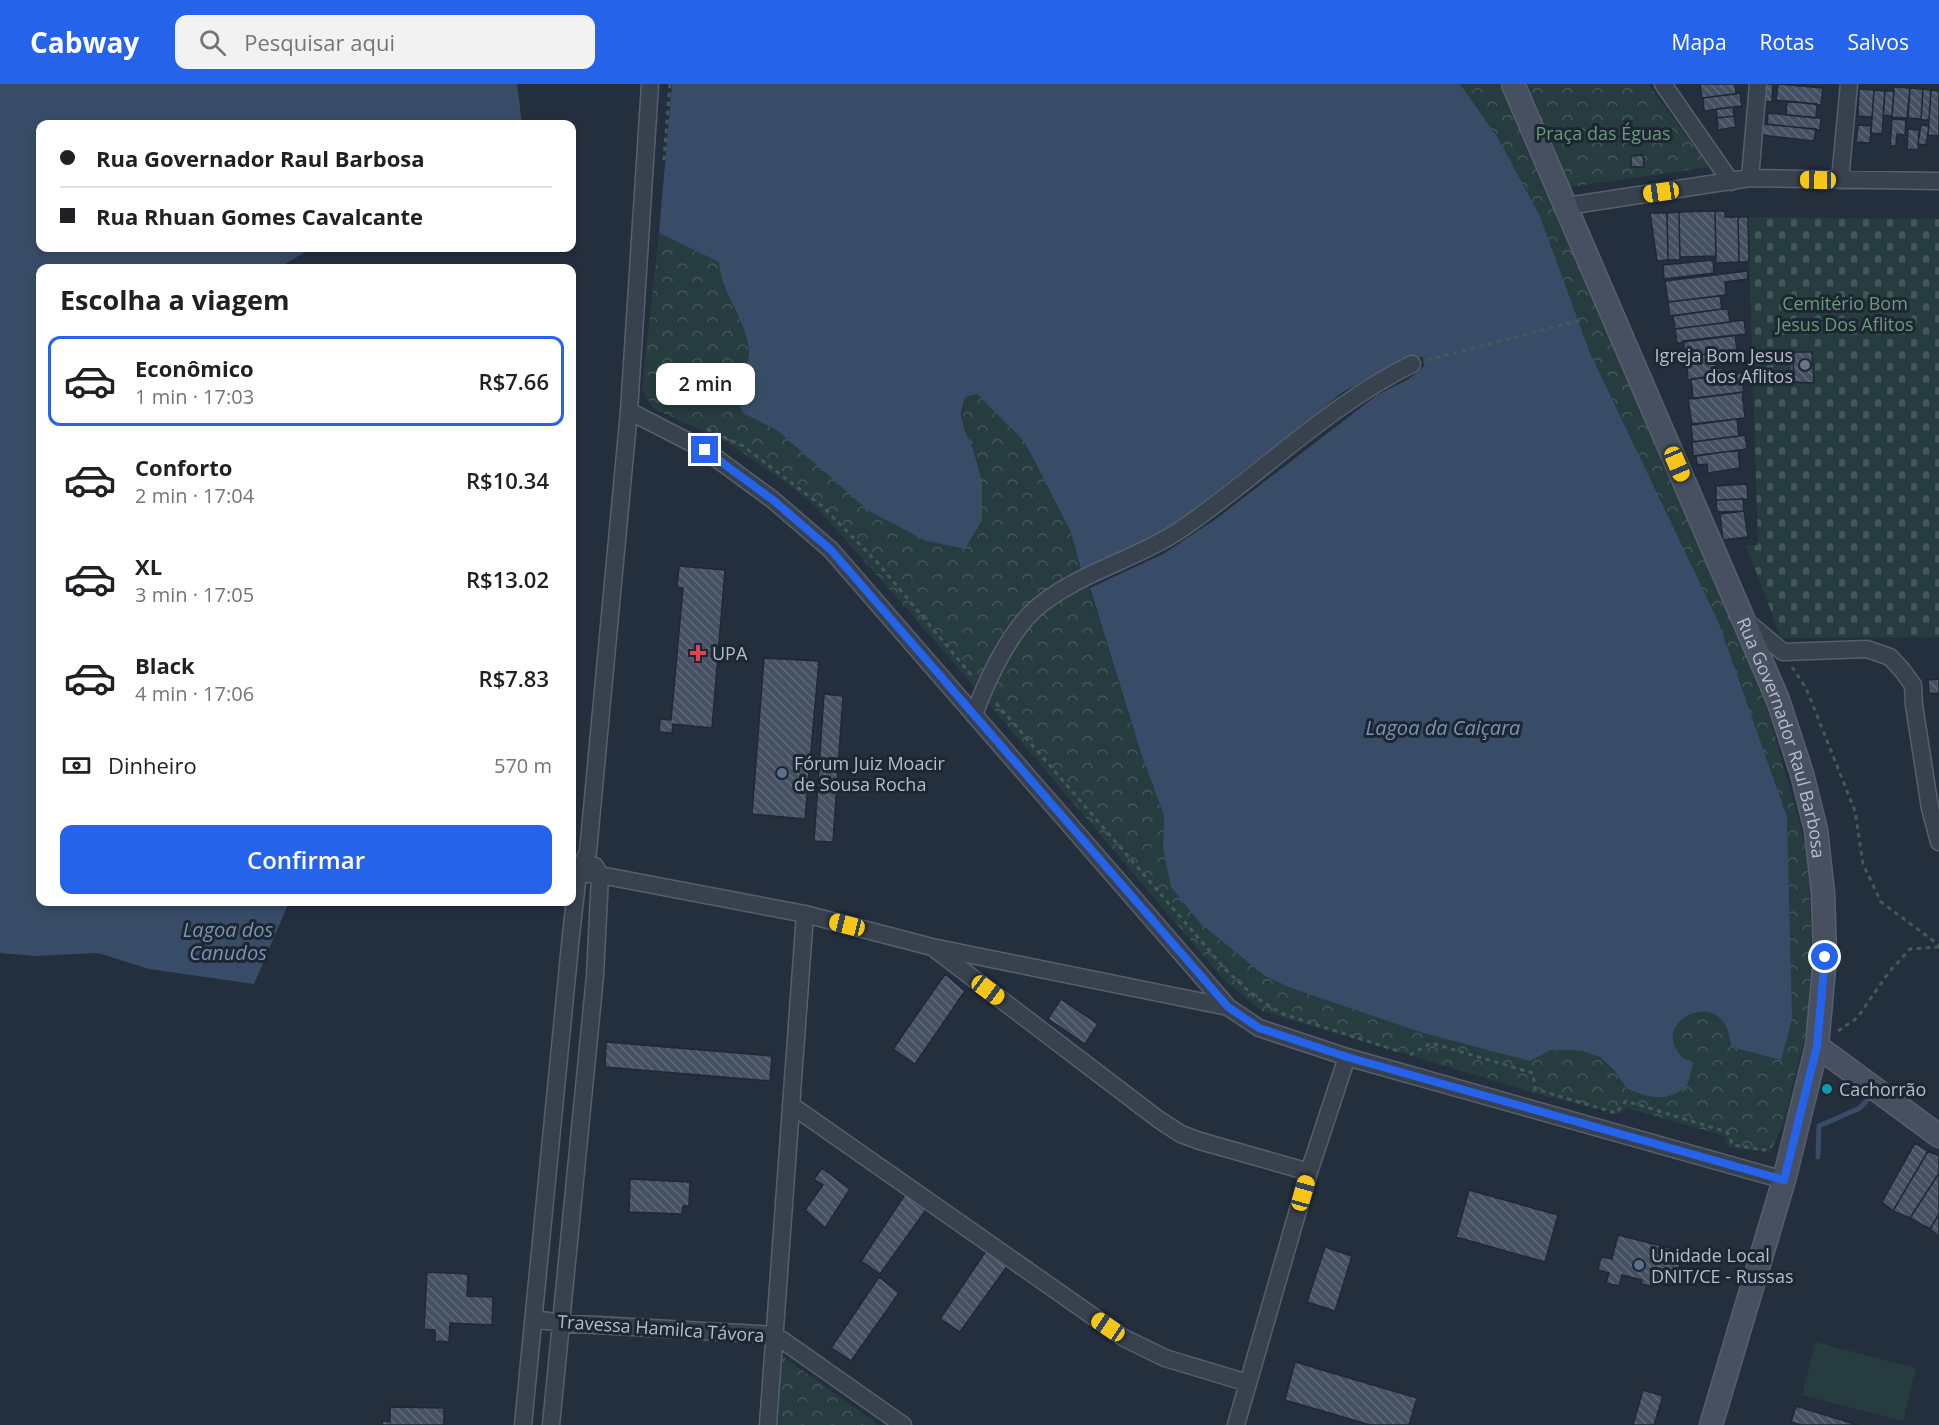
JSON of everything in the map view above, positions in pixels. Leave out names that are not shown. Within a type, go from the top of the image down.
[{"type":"street","points":[[576,890],[578,873],[588,852],[629,411],[651,84]]},
{"type":"street","name":"Rua Governador Raul Barbosa","points":[[1513,84],[1778,700],[1802,774],[1816,830],[1823,893],[1825,957],[1817,1046],[1784,1180],[1711,1425]]},
{"type":"street","points":[[1663,84],[1731,182]]},
{"type":"street","points":[[1750,178],[1758,84]]},
{"type":"street","points":[[1840,180],[1848,84]]},
{"type":"street","points":[[1567,206],[1750,178],[1939,181]]},
{"type":"street","points":[[974,715],[984,689],[1010,641],[1029,615],[1047,599],[1182,529],[1353,399],[1383,379],[1412,364]]},
{"type":"street","points":[[629,411],[705,450],[773,500],[831,550],[1228,1007],[1259,1028],[1347,1057],[1784,1180]]},
{"type":"street","points":[[1740,616],[1783,652],[1867,649],[1890,657],[1902,670],[1914,685],[1914,705],[1930,808],[1939,843]]},
{"type":"street","points":[[551,1425],[595,976],[600,875],[588,852]]},
{"type":"street","points":[[578,873],[600,875],[805,914],[932,947],[1228,1007]]},
{"type":"street","points":[[523,1425],[574,906]]},
{"type":"street","points":[[768,1425],[805,914]]},
{"type":"street","points":[[932,947],[1180,1134],[1309,1172]]},
{"type":"street","points":[[1817,1046],[1939,1136]]},
{"type":"street","points":[[1236,1425],[1309,1172],[1347,1057]]},
{"type":"street","points":[[791,1105],[1124,1338],[1165,1358],[1248,1383]]},
{"type":"street","name":"Travessa Hamilca Távora","points":[[534,1319],[561,1323],[775,1335],[903,1425]]},
{"type":"path","points":[[1412,364],[1582,320]]},
{"type":"path","points":[[704,428],[743,446],[822,506],[877,562],[1226,970],[1255,997],[1283,1014],[1410,1056],[1431,1042],[1533,1073],[1535,1089],[1616,1113],[1626,1101],[1727,1132],[1733,1145],[1764,1150],[1774,1145]]},
{"type":"path","points":[[1783,652],[1806,688],[1855,811],[1863,864],[1881,902],[1939,946]]},
{"type":"path","points":[[1817,1046],[1857,1018],[1889,972],[1910,949],[1939,946]]},
{"type":"green space","points":[[1460,84],[1504,84],[1756,669],[1807,850],[1812,950],[1806,1032],[1782,1128],[1770,1152],[1728,1147],[1725,1136],[1626,1108],[1620,1114],[1545,1096],[1262,1011],[1225,981],[929,634],[817,508],[797,491],[726,441],[654,409],[642,389],[659,233],[719,261],[724,284],[743,328],[749,351],[746,367],[735,396],[743,413],[778,431],[974,452],[966,431],[963,412],[965,397],[977,394],[1024,440],[1071,532],[1141,753],[1164,815],[1163,848],[1265,976],[1291,988],[1423,1033],[1530,1061],[1551,1050],[1579,1050],[1600,1057],[1614,1070],[1627,1090],[1657,1098],[1693,1065],[1679,1054],[1673,1039],[1675,1028],[1683,1019],[1694,1013],[1706,1012],[1717,1016],[1726,1028],[1731,1047],[1781,1060],[1590,353],[1540,216],[1498,138]]},
{"type":"green space","name":"Praça das Éguas","points":[[1526,84],[1648,84],[1709,167],[1570,187]]},
{"type":"green space","name":"Cemitério Bom Jesus Dos Aflitos","points":[[1748,217],[1939,219],[1939,637],[1781,638],[1746,545],[1758,545]]},
{"type":"green space","points":[[1815,1342],[1916,1368],[1903,1421],[1802,1395]]},
{"type":"green space","points":[[782,1356],[879,1425],[778,1425]]},
{"type":"water","name":"Lagoa dos Canudos","points":[[0,84],[517,84],[522,120],[36,120],[36,252],[305,252],[285,264],[36,264],[36,906],[287,906],[254,984],[149,969],[98,953],[34,956],[0,953]]},
{"type":"water","name":"Lagoa da Caiçara","points":[[672,84],[1460,84],[1498,138],[1540,216],[1590,353],[1718,621],[1787,817],[1792,1019],[1781,1060],[1731,1047],[1727,1028],[1718,1016],[1706,1012],[1694,1013],[1683,1019],[1675,1028],[1673,1039],[1679,1054],[1693,1064],[1687,1086],[1672,1095],[1658,1097],[1627,1089],[1614,1070],[1600,1057],[1579,1050],[1551,1050],[1530,1061],[1423,1033],[1291,988],[1265,976],[1201,924],[1171,887],[1163,848],[1164,815],[1141,753],[1090,588],[1163,554],[1216,519],[1377,395],[1409,379],[1424,366],[1423,357],[1408,357],[1343,392],[1178,522],[1082,573],[1071,532],[1024,441],[977,394],[965,397],[961,413],[982,482],[982,520],[965,549],[926,541],[869,511],[778,431],[743,413],[735,396],[746,367],[749,351],[743,328],[724,284],[719,262],[659,233]]},
{"type":"building","points":[[1700,84],[1735,84],[1736,94],[1702,98]]},
{"type":"building","points":[[1763,84],[1773,84],[1772,102],[1761,101]]},
{"type":"building","points":[[1778,84],[1823,88],[1821,105],[1776,100]]},
{"type":"building","points":[[1894,87],[1910,88],[1907,118],[1892,117]]},
{"type":"building","points":[[1910,88],[1923,89],[1921,119],[1908,118]]},
{"type":"building","points":[[1859,89],[1874,90],[1872,117],[1858,116]]},
{"type":"building","points":[[1923,89],[1931,90],[1929,120],[1921,120]]},
{"type":"building","points":[[1874,90],[1885,91],[1882,134],[1871,133]]},
{"type":"building","points":[[1931,90],[1939,91],[1939,136],[1928,135]]},
{"type":"building","points":[[1885,91],[1894,91],[1892,116],[1883,115]]},
{"type":"building","points":[[1740,93],[1742,106],[1704,111],[1703,98]]},
{"type":"building","points":[[1787,101],[1817,104],[1816,118],[1786,115]]},
{"type":"building","points":[[1733,107],[1734,116],[1717,118],[1716,109]]},
{"type":"building","points":[[1768,113],[1821,118],[1820,130],[1767,124]]},
{"type":"building","points":[[1734,116],[1736,127],[1718,130],[1717,118]]},
{"type":"building","points":[[1892,119],[1906,120],[1905,135],[1897,134],[1896,146],[1890,146]]},
{"type":"building","points":[[1762,124],[1816,129],[1814,141],[1761,135]]},
{"type":"building","points":[[1858,125],[1871,126],[1870,143],[1856,142]]},
{"type":"building","points":[[1921,125],[1929,126],[1926,145],[1918,144]]},
{"type":"building","points":[[1908,129],[1919,130],[1918,150],[1907,149]]},
{"type":"building","points":[[1643,155],[1644,167],[1631,167],[1631,156]]},
{"type":"building","points":[[1715,211],[1716,256],[1680,257],[1679,212]]},
{"type":"building","points":[[1715,211],[1725,211],[1725,217],[1738,217],[1739,262],[1716,263]]},
{"type":"building","points":[[1679,212],[1680,260],[1668,260],[1667,213]]},
{"type":"building","points":[[1650,213],[1667,213],[1668,260],[1657,261]]},
{"type":"building","points":[[1738,217],[1748,217],[1749,262],[1739,262]]},
{"type":"building","points":[[1713,260],[1714,273],[1664,279],[1663,265]]},
{"type":"building","points":[[1747,271],[1748,279],[1725,282],[1726,295],[1668,302],[1665,281]]},
{"type":"building","points":[[1720,296],[1722,309],[1670,316],[1668,302]]},
{"type":"building","points":[[1728,309],[1730,322],[1675,329],[1673,316]]},
{"type":"building","points":[[1744,320],[1746,334],[1677,343],[1675,329]]},
{"type":"building","points":[[1735,335],[1737,350],[1686,357],[1683,341]]},
{"type":"building","points":[[1793,352],[1812,352],[1814,383],[1794,382]]},
{"type":"building","points":[[1714,353],[1717,369],[1722,368],[1723,375],[1688,380],[1686,357]]},
{"type":"building","points":[[1741,373],[1744,392],[1693,399],[1691,379]]},
{"type":"building","points":[[1742,392],[1745,418],[1692,424],[1688,399]]},
{"type":"building","points":[[1737,419],[1739,436],[1693,442],[1691,425]]},
{"type":"building","points":[[1745,435],[1747,449],[1693,456],[1692,442]]},
{"type":"building","points":[[1738,450],[1740,468],[1708,473],[1707,464],[1697,465],[1696,456]]},
{"type":"building","points":[[1747,484],[1748,499],[1716,500],[1716,486]]},
{"type":"building","points":[[1743,499],[1744,511],[1717,512],[1716,500]]},
{"type":"building","points":[[1744,511],[1748,537],[1723,540],[1720,514]]},
{"type":"building","name":"UPA","points":[[679,566],[725,570],[712,728],[673,724],[672,733],[659,732],[660,719],[671,720],[683,588],[677,587]]},
{"type":"building","name":"Fórum Juiz Moacir de Sousa Rocha","points":[[764,658],[819,661],[805,819],[752,814]]},
{"type":"building","points":[[1939,679],[1939,694],[1929,693],[1928,680]]},
{"type":"building","points":[[824,694],[843,696],[833,842],[814,841]]},
{"type":"building","points":[[945,974],[965,991],[915,1064],[893,1049]]},
{"type":"building","points":[[1061,999],[1098,1024],[1085,1044],[1048,1019]]},
{"type":"building","points":[[606,1042],[772,1056],[770,1081],[605,1067]]},
{"type":"building","points":[[1915,1143],[1928,1151],[1893,1211],[1882,1202]]},
{"type":"building","points":[[1928,1151],[1939,1156],[1939,1173],[1910,1218],[1893,1211]]},
{"type":"building","points":[[822,1168],[850,1189],[825,1228],[805,1210],[823,1185],[814,1179]]},
{"type":"building","points":[[1939,1173],[1939,1214],[1930,1229],[1910,1218]]},
{"type":"building","points":[[630,1179],[690,1182],[689,1206],[683,1206],[682,1214],[629,1212]]},
{"type":"building","points":[[908,1190],[928,1207],[880,1274],[861,1261]]},
{"type":"building","points":[[1469,1190],[1558,1215],[1545,1262],[1456,1237]]},
{"type":"building","points":[[1939,1214],[1939,1237],[1930,1229]]},
{"type":"building","name":"Unidade Local DNIT/CE - Russas","points":[[1618,1235],[1677,1250],[1676,1255],[1682,1256],[1674,1286],[1655,1281],[1654,1287],[1641,1284],[1642,1280],[1622,1275],[1619,1286],[1606,1283],[1609,1273],[1598,1270],[1601,1257],[1612,1259]]},
{"type":"building","points":[[1325,1247],[1352,1256],[1335,1311],[1307,1302]]},
{"type":"building","points":[[988,1248],[1008,1265],[960,1332],[940,1319]]},
{"type":"building","points":[[427,1272],[468,1274],[467,1296],[493,1297],[492,1325],[450,1323],[449,1342],[435,1341],[435,1330],[424,1329]]},
{"type":"building","points":[[879,1277],[899,1293],[851,1361],[831,1348]]},
{"type":"building","points":[[1295,1362],[1417,1398],[1409,1425],[1370,1425],[1285,1400]]},
{"type":"building","points":[[1643,1390],[1663,1396],[1654,1425],[1633,1425]]},
{"type":"building","points":[[1796,1406],[1858,1425],[1801,1425],[1791,1422]]},
{"type":"building","points":[[390,1407],[444,1408],[444,1425],[382,1425],[382,1421],[390,1422]]},
{"type":"waterway","points":[[1818,1157],[1819,1126],[1860,1108],[1868,1099]]},
{"type":"place","name":"Igreja Bom Jesus dos Aflitos","points":[[1805,365]]},
{"type":"place","name":"UPA","points":[[698,653]]},
{"type":"place","name":"Fórum Juiz Moacir de Sousa Rocha","points":[[782,773]]},
{"type":"place","name":"Cachorrão","points":[[1827,1089]]},
{"type":"place","name":"Unidade Local DNIT/CE - Russas","points":[[1639,1265]]},
{"type":"route","points":[[705,450],[773,500],[831,550],[1228,1007],[1259,1028],[1347,1057],[1784,1180],[1817,1046],[1825,957]]}]
